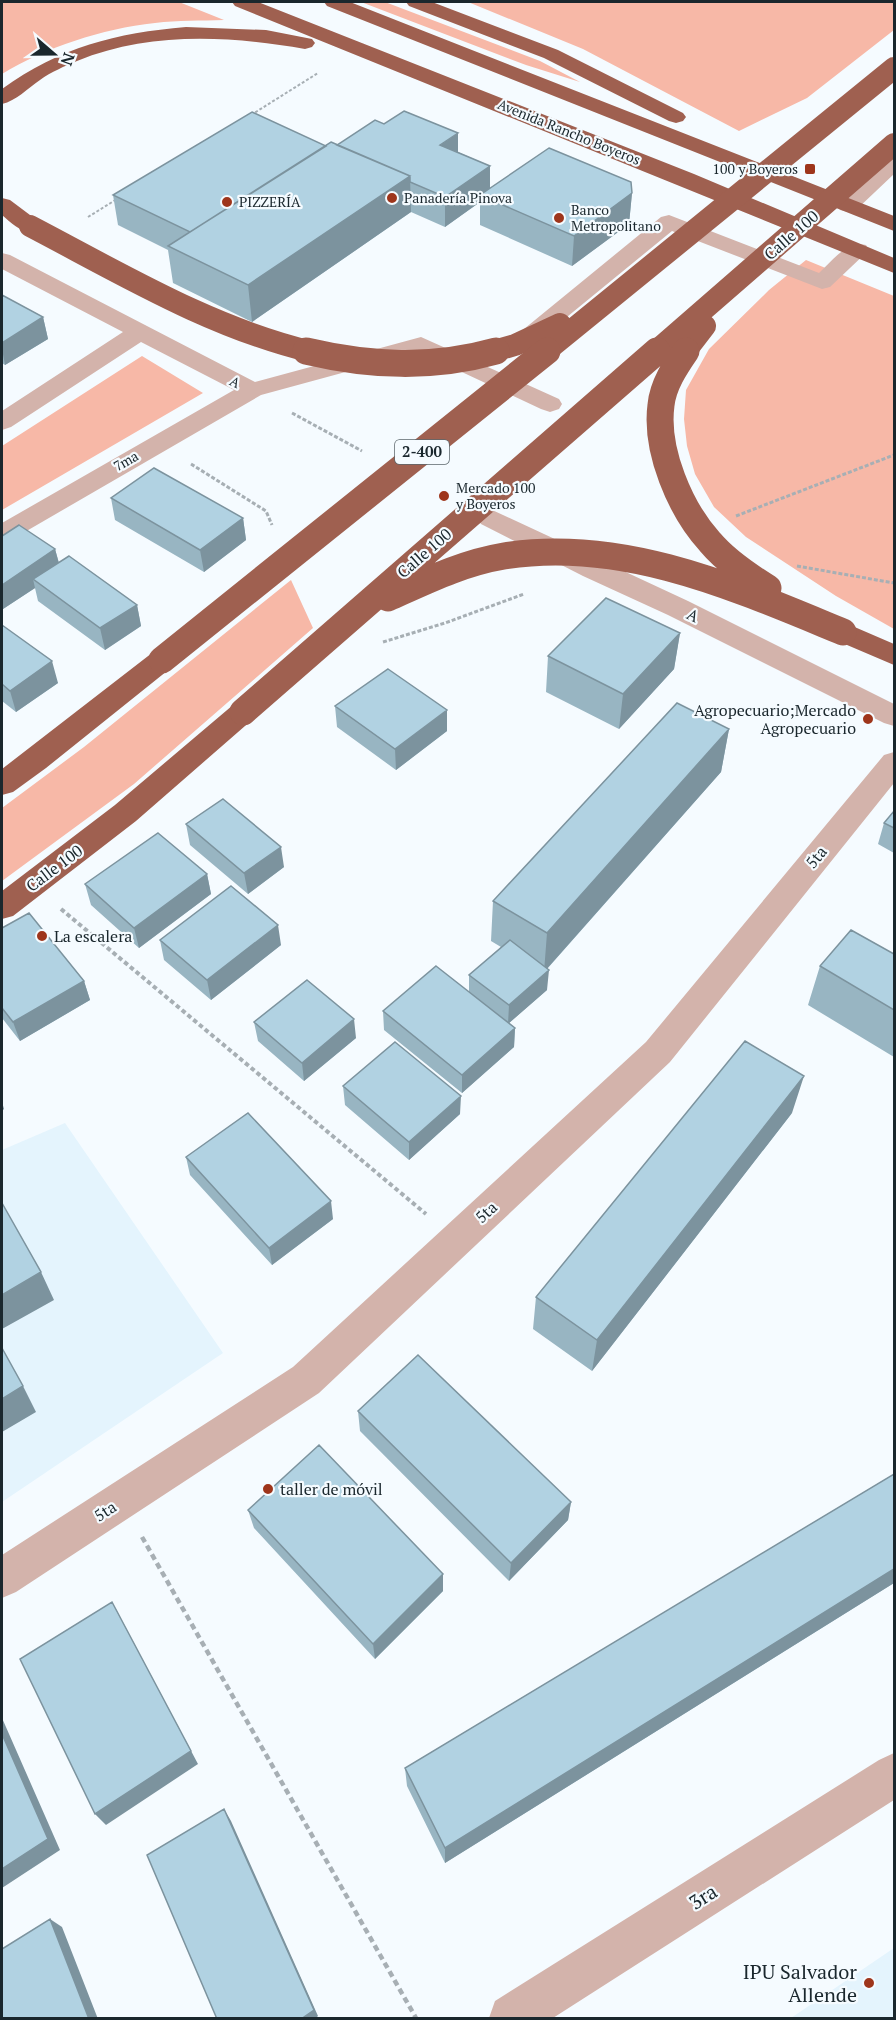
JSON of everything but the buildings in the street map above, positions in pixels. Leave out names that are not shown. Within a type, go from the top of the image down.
[{"type":"highway","name":"Avenida Rancho Boyeros","points":[[242,2],[686,179],[894,266]]},
{"type":"highway","points":[[334,2],[894,224]]},
{"type":"highway","points":[[416,2],[551,54],[662,108],[756,168]]},
{"type":"highway","points":[[2,98],[16,86],[57,62],[89,49],[141,37],[233,32],[277,37],[384,59]]},
{"type":"highway","name":"2-400","points":[[2,784],[162,660],[681,243],[894,68]]},
{"type":"highway","name":"Calle 100","points":[[2,907],[150,795],[894,144]]},
{"type":"highway","points":[[2,205],[30,226],[199,315],[319,356],[401,365],[477,358],[539,336],[574,316],[681,243]]},
{"type":"highway","points":[[752,269],[688,348],[664,390],[660,432],[683,503],[705,536],[732,562],[762,585],[843,632]]},
{"type":"highway","points":[[357,612],[451,570],[494,558],[538,552],[596,552],[648,562],[707,578],[843,632],[894,655]]},
{"type":"street","points":[[848,205],[894,163]]},
{"type":"street","points":[[485,372],[669,222],[822,282],[858,250]]},
{"type":"street","name":"A","points":[[2,260],[252,390],[421,344],[550,404]]},
{"type":"street","points":[[2,422],[139,332]]},
{"type":"street","name":"7ma","points":[[2,534],[252,390]]},
{"type":"street","name":"A","points":[[490,518],[593,570],[668,603],[894,716]]},
{"type":"street","name":"5ta","points":[[2,1578],[306,1380],[658,1052],[894,763]]},
{"type":"street","name":"3ra","points":[[512,2019],[894,1775]]},
{"type":"path","points":[[244,119],[325,69]]},
{"type":"path","points":[[82,221],[122,195]]},
{"type":"path","points":[[730,518],[894,456]]},
{"type":"path","points":[[380,643],[445,623],[525,594]]},
{"type":"path","points":[[52,902],[456,1239]]},
{"type":"path","points":[[121,1500],[416,2019]]},
{"type":"shaded area","points":[[2,2],[179,2],[224,20],[164,22],[115,30],[37,55],[2,74]]},
{"type":"shaded area","points":[[361,2],[385,2],[540,61],[580,82],[526,65]]},
{"type":"shaded area","points":[[468,2],[894,2],[894,30],[807,98],[739,131],[583,49]]},
{"type":"shaded area","points":[[806,260],[894,296],[894,629],[836,596],[746,537],[714,507],[695,474],[687,446],[684,419],[686,390],[709,349],[769,290]]},
{"type":"shaded area","points":[[142,356],[203,393],[2,510],[2,446]]},
{"type":"shaded area","points":[[291,580],[313,628],[134,784],[2,881],[2,808],[84,747]]},
{"type":"shaded area","points":[[65,1123],[223,1353],[2,1502],[2,1150]]},
{"type":"shaded area","name":"IPU Salvador Allende","points":[[894,1948],[894,2018],[791,2018]]},
{"type":"place","name":"100 y Boyeros","points":[[810,169]]},
{"type":"place","name":"Panadería Pinova","points":[[392,198]]},
{"type":"place","name":"PIZZERÍA","points":[[227,202]]},
{"type":"place","name":"Banco Metropolitano","points":[[559,218]]},
{"type":"place","name":"Mercado 100 y Boyeros","points":[[444,496]]},
{"type":"place","name":"Agropecuario;Mercado Agropecuario","points":[[868,719]]},
{"type":"place","name":"La escalera","points":[[42,936]]},
{"type":"place","name":"taller de móvil","points":[[268,1489]]},
{"type":"place","name":"IPU Salvador Allende","points":[[869,1983]]}]
